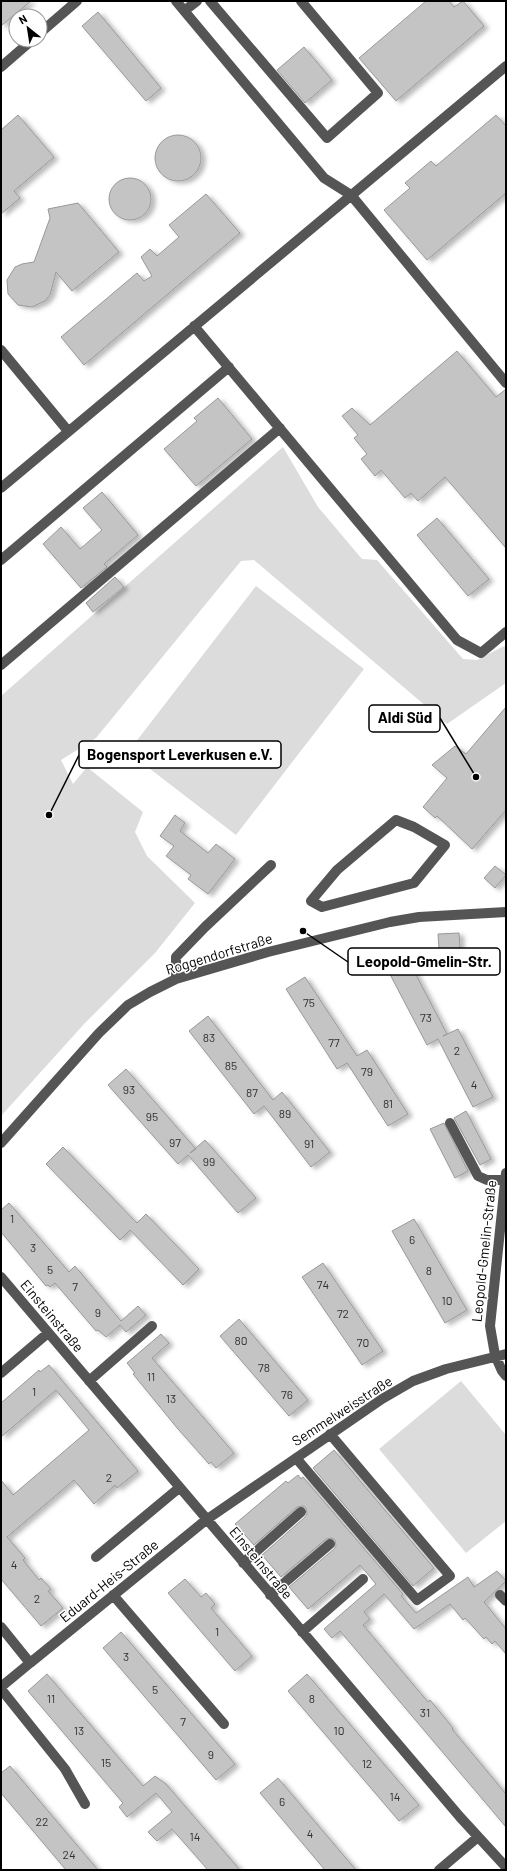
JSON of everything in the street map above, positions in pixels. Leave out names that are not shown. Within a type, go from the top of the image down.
[{"type":"street","points":[[48,26],[77,1]]},
{"type":"street","points":[[176,1],[324,178],[351,195],[506,383]]},
{"type":"street","points":[[184,11],[197,1]]},
{"type":"street","points":[[210,1],[327,138],[378,93],[301,1]]},
{"type":"street","points":[[1,67],[23,48]]},
{"type":"street","points":[[1,488],[506,66]]},
{"type":"street","points":[[194,326],[457,640],[481,653],[506,632]]},
{"type":"street","points":[[1,350],[68,431]]},
{"type":"street","points":[[1,560],[229,367]]},
{"type":"street","points":[[1,665],[280,428]]},
{"type":"street","points":[[396,820],[414,827],[445,846],[414,883],[322,907],[311,901],[337,870],[396,820]]},
{"type":"street","points":[[176,979],[176,957],[205,927],[271,865]]},
{"type":"street","name":"Roggendorfstraße","points":[[1,1143],[99,1033],[128,1005],[176,979],[268,952],[390,922],[419,917],[506,912]]},
{"type":"street","points":[[450,1123],[478,1176],[487,1180],[506,1178]]},
{"type":"street","name":"Leopold-Gmelin-Straße","points":[[506,1178],[490,1326],[495,1355],[502,1371],[506,1376]]},
{"type":"street","name":"Einsteinstraße","points":[[1,1277],[206,1520],[503,1867]]},
{"type":"street","points":[[89,1381],[152,1326]]},
{"type":"street","points":[[1,1373],[48,1333]]},
{"type":"street","name":"Semmelweisstraße","points":[[206,1520],[382,1399],[413,1381],[495,1355],[506,1354]]},
{"type":"street","points":[[296,1458],[417,1600],[450,1576],[330,1434]]},
{"type":"street","points":[[96,1557],[179,1488]]},
{"type":"street","points":[[243,1563],[301,1512]]},
{"type":"street","name":"Eduard-Heis-Straße","points":[[85,1804],[65,1769],[1,1688],[206,1520]]},
{"type":"street","points":[[270,1595],[330,1544]]},
{"type":"street","points":[[302,1632],[363,1580]]},
{"type":"street","points":[[114,1595],[224,1724]]},
{"type":"street","points":[[1,1627],[30,1663]]},
{"type":"street","points":[[439,1870],[478,1838]]},
{"type":"shaded area","points":[[283,447],[318,507],[362,559],[377,560],[463,659],[477,660],[504,646],[506,648],[506,683],[447,724],[254,560],[241,561],[96,738],[61,760],[73,784],[87,767],[143,812],[135,832],[147,856],[195,903],[155,953],[85,1023],[1,1116],[1,696]]},
{"type":"shaded area","points":[[256,586],[364,669],[236,835],[128,752]]},
{"type":"shaded area","points":[[461,1381],[506,1435],[506,1521],[466,1553],[379,1449]]},
{"type":"building","points":[[1,1],[31,1],[23,8],[8,8],[8,20],[1,26]]},
{"type":"building","points":[[426,1],[449,1],[454,7],[463,1],[484,26],[396,101],[359,58]]},
{"type":"building","points":[[98,12],[161,88],[146,101],[82,26]]},
{"type":"building","points":[[304,47],[332,80],[305,103],[277,70]]},
{"type":"building","points":[[18,115],[54,157],[14,191],[20,198],[1,214],[1,130]]},
{"type":"building","points":[[496,115],[506,126],[506,193],[427,260],[384,210],[410,188],[405,183],[431,161],[436,166]]},
{"type":"building","points":[[178,135],[191,139],[197,145],[201,158],[197,171],[191,177],[178,181],[165,177],[159,171],[155,158],[159,145],[165,139]]},
{"type":"building","points":[[126,178],[134,178],[142,181],[148,187],[151,199],[148,211],[142,217],[134,220],[126,220],[118,217],[112,211],[109,203],[109,195],[112,187],[118,181]]},
{"type":"building","points":[[206,194],[240,233],[84,365],[61,337],[137,273],[144,281],[152,276],[141,257],[150,249],[157,256],[179,237],[169,225]]},
{"type":"building","points":[[78,203],[119,252],[72,291],[56,272],[50,295],[45,301],[32,307],[18,305],[8,294],[7,280],[15,267],[34,262],[50,218],[48,209]]},
{"type":"building","points":[[457,351],[496,397],[506,389],[506,548],[445,477],[418,501],[411,493],[405,498],[381,470],[375,476],[361,459],[367,454],[354,438],[358,435],[342,416],[352,408],[370,425]]},
{"type":"building","points":[[218,398],[252,439],[196,486],[164,449],[197,421],[194,418]]},
{"type":"building","points":[[102,492],[138,535],[104,564],[107,567],[81,588],[43,544],[61,527],[80,549],[102,530],[83,508]]},
{"type":"building","points":[[437,518],[489,579],[468,596],[417,535]]},
{"type":"building","points":[[115,577],[124,587],[93,612],[86,603]]},
{"type":"building","points":[[506,707],[506,810],[472,849],[437,816],[435,818],[423,807],[447,778],[432,765],[455,746],[466,754]]},
{"type":"building","points":[[175,815],[185,823],[180,831],[208,853],[216,844],[235,859],[208,894],[188,879],[191,875],[166,856],[174,846],[160,836]]},
{"type":"building","points":[[495,866],[506,875],[495,888],[484,878]]},
{"type":"building","points":[[459,933],[460,948],[439,949],[438,934]]},
{"type":"building","points":[[403,950],[447,1034],[443,1036],[458,1029],[493,1097],[473,1107],[438,1039],[427,1045],[383,961]]},
{"type":"building","points":[[305,977],[357,1056],[367,1050],[408,1114],[388,1126],[347,1063],[337,1069],[286,989]]},
{"type":"building","points":[[208,1016],[273,1100],[282,1092],[330,1152],[311,1167],[264,1106],[254,1114],[189,1031]]},
{"type":"building","points":[[126,1069],[195,1148],[205,1140],[256,1198],[238,1213],[188,1155],[178,1164],[108,1085]]},
{"type":"building","points":[[466,1111],[491,1159],[480,1165],[454,1118]]},
{"type":"building","points":[[444,1123],[468,1171],[455,1178],[430,1129]]},
{"type":"building","points":[[63,1147],[137,1223],[146,1214],[199,1269],[183,1285],[130,1230],[120,1240],[46,1164]]},
{"type":"building","points":[[9,1203],[69,1272],[75,1266],[121,1321],[138,1306],[146,1315],[126,1332],[120,1325],[106,1337],[98,1330],[96,1331],[55,1283],[50,1287],[48,1285],[46,1286],[1,1232],[1,1210]]},
{"type":"building","points":[[414,1219],[467,1310],[445,1323],[392,1231]]},
{"type":"building","points":[[323,1263],[383,1351],[362,1365],[302,1277]]},
{"type":"building","points":[[239,1319],[308,1400],[289,1416],[220,1336]]},
{"type":"building","points":[[161,1334],[169,1343],[152,1358],[234,1453],[216,1468],[211,1462],[209,1464],[178,1429],[133,1374],[135,1373],[127,1363]]},
{"type":"building","points":[[49,1365],[138,1471],[117,1488],[115,1485],[94,1504],[74,1480],[7,1537],[25,1558],[23,1560],[39,1580],[41,1578],[51,1589],[48,1591],[63,1608],[41,1626],[1,1579],[1,1480],[13,1495],[89,1430],[56,1390],[1,1437],[1,1403],[39,1370],[40,1372]]},
{"type":"building","points":[[334,1450],[434,1568],[413,1586],[313,1468]]},
{"type":"building","points":[[298,1475],[301,1479],[303,1477],[403,1594],[401,1596],[416,1613],[468,1577],[474,1587],[497,1571],[506,1581],[484,1602],[506,1629],[506,1654],[495,1641],[492,1644],[486,1637],[484,1639],[465,1618],[463,1620],[450,1604],[414,1629],[384,1594],[364,1612],[370,1619],[363,1625],[428,1702],[430,1700],[506,1794],[506,1827],[340,1631],[332,1638],[324,1629],[376,1584],[360,1565],[308,1609],[289,1587],[334,1549],[336,1546],[335,1540],[332,1538],[326,1539],[281,1577],[262,1555],[305,1517],[307,1514],[306,1508],[303,1506],[297,1507],[254,1545],[235,1524],[286,1481],[288,1483]]},
{"type":"building","points":[[185,1579],[201,1597],[206,1593],[215,1604],[211,1608],[252,1656],[235,1671],[168,1593]]},
{"type":"building","points":[[121,1632],[235,1764],[216,1780],[103,1648]]},
{"type":"building","points":[[47,1674],[143,1786],[155,1776],[166,1784],[240,1870],[208,1870],[172,1829],[157,1841],[148,1832],[172,1812],[156,1793],[127,1817],[119,1807],[123,1803],[28,1691]]},
{"type":"building","points":[[307,1674],[419,1805],[399,1821],[288,1691]]},
{"type":"building","points":[[10,1766],[98,1870],[66,1870],[1,1793],[1,1773]]},
{"type":"building","points":[[278,1778],[356,1870],[325,1870],[260,1793]]},
{"type":"place","name":"Aldi Süd","points":[[476,777]]},
{"type":"place","name":"Bogensport Leverkusen e.V.","points":[[49,815]]},
{"type":"place","name":"Leopold-Gmelin-Str.","points":[[303,931]]}]
